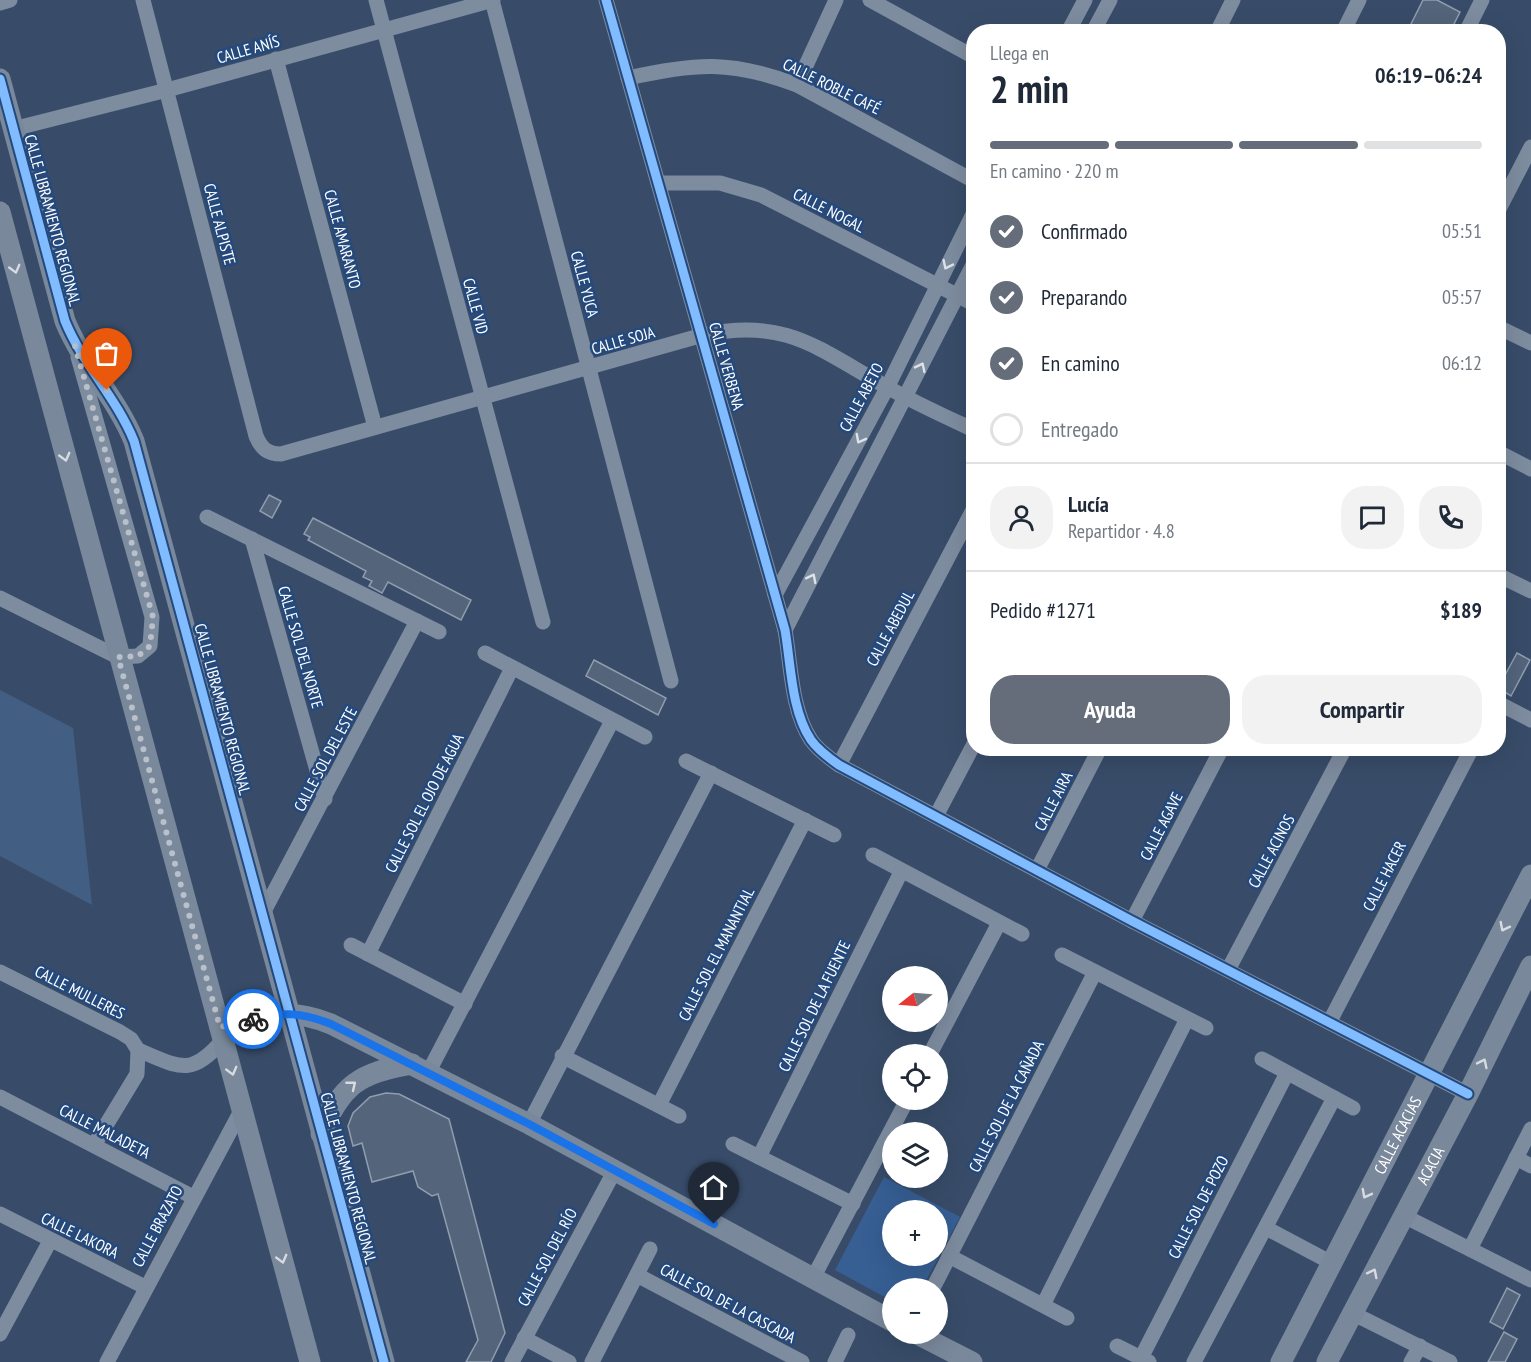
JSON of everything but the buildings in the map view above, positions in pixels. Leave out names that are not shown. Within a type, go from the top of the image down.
[{"type":"street","points":[[0,3],[10,0]]},
{"type":"street","name":"CALLE ALPISTE","points":[[143,0],[256,435],[262,448],[269,452]]},
{"type":"street","name":"CALLE VID","points":[[376,0],[543,622]]},
{"type":"street","name":"CALLE ANÍS","points":[[13,129],[167,90],[492,0]]},
{"type":"street","name":"CALLE YUCA","points":[[492,0],[671,681]]},
{"type":"street","name":"CALLE VERBENA","points":[[606,0],[776,595],[785,630],[802,723],[811,741],[839,765]]},
{"type":"street","points":[[797,85],[836,0]]},
{"type":"street","points":[[870,0],[966,53]]},
{"type":"street","points":[[1072,24],[1085,0]]},
{"type":"street","points":[[1098,24],[1110,0]]},
{"type":"street","points":[[1221,24],[1233,0]]},
{"type":"street","points":[[1347,24],[1359,0]]},
{"type":"street","points":[[1470,24],[1482,0]]},
{"type":"street","name":"CALLE AMARANTO","points":[[276,59],[375,427]]},
{"type":"street","name":"CALLE ROBLE CAFÉ","points":[[628,78],[689,66],[719,65],[747,69],[797,85],[966,176]]},
{"type":"street","name":"CALLE LIBRAMIENTO REGIONAL","points":[[0,79],[64,321],[75,346],[125,419],[134,441],[384,1362]]},
{"type":"street","points":[[1506,195],[1531,147]]},
{"type":"street","name":"CALLE NOGAL","points":[[658,183],[720,183],[761,195],[966,300]]},
{"type":"street","points":[[0,212],[118,657],[310,1362]]},
{"type":"street","name":"CALLE ABETO","points":[[776,595],[887,388],[966,228]]},
{"type":"street","points":[[785,630],[966,279]]},
{"type":"street","name":"CALLE SOJA","points":[[269,452],[281,454],[703,335],[750,328],[800,339],[887,388],[966,426]]},
{"type":"street","points":[[1506,331],[1531,343]]},
{"type":"street","points":[[0,598],[118,657],[138,656],[150,646],[153,617],[75,346]]},
{"type":"street","points":[[1506,456],[1531,469]]},
{"type":"street","points":[[207,517],[439,632]]},
{"type":"street","name":"CALLE ABEDUL","points":[[839,765],[966,522]]},
{"type":"street","name":"CALLE SOL DEL NORTE","points":[[252,539],[325,799]]},
{"type":"street","points":[[1506,579],[1531,591]]},
{"type":"street","name":"CALLE SOL DEL ESTE","points":[[263,912],[325,799],[417,621]]},
{"type":"street","points":[[485,653],[645,737]]},
{"type":"street","name":"CALLE SOL EL OJO DE AGUA","points":[[368,954],[512,668]]},
{"type":"street","points":[[1506,708],[1531,720]]},
{"type":"street","points":[[420,1069],[465,1004],[612,721]]},
{"type":"street","points":[[936,816],[968,756]]},
{"type":"street","name":"CALLE AIRA","points":[[1037,870],[1096,756]]},
{"type":"street","name":"CALLE AGAVE","points":[[1132,921],[1218,756]]},
{"type":"street","name":"CALLE ACINOS","points":[[1228,970],[1341,756]]},
{"type":"street","name":"CALLE HACER","points":[[1330,1021],[1468,756]]},
{"type":"street","points":[[686,761],[834,835]]},
{"type":"street","points":[[839,765],[1132,921],[1468,1094]]},
{"type":"street","points":[[529,1124],[562,1056],[711,773]]},
{"type":"street","name":"CALLE SOL EL MANANTIAL","points":[[659,1105],[805,820]]},
{"type":"street","points":[[873,855],[901,872],[1022,934]]},
{"type":"street","name":"CALLE SOL DE LA FUENTE","points":[[759,1157],[901,872]]},
{"type":"street","name":"CALLE ACACIAS","points":[[1281,1362],[1330,1262],[1531,875]]},
{"type":"street","points":[[935,1044],[999,922]]},
{"type":"street","points":[[351,945],[465,1004]]},
{"type":"street","points":[[1062,955],[1206,1028]]},
{"type":"street","name":"ACACIA","points":[[1327,1362],[1402,1215],[1468,1094],[1531,966]]},
{"type":"street","name":"CALLE MULLERES","points":[[0,972],[120,1032],[138,1050]]},
{"type":"street","name":"CALLE SOL DE LA CAÑADA","points":[[938,1278],[1095,972]]},
{"type":"street","points":[[94,1145],[136,1074],[138,1050],[179,1066],[207,1059],[221,1034],[290,1012],[309,1016],[331,1024],[529,1124],[882,1316]]},
{"type":"street","points":[[1043,1305],[1187,1019]]},
{"type":"street","points":[[562,1056],[679,1116]]},
{"type":"street","points":[[1262,1059],[1353,1108]]},
{"type":"street","points":[[321,1134],[336,1101],[347,1088],[378,1071],[420,1069]]},
{"type":"street","name":"CALLE SOL DE POZO","points":[[1117,1346],[1145,1360],[1287,1073]]},
{"type":"street","name":"CALLE MALADETA","points":[[0,1097],[193,1197]]},
{"type":"street","points":[[1194,1362],[1334,1098]]},
{"type":"street","name":"CALLE BRAZATO","points":[[106,1362],[242,1109]]},
{"type":"street","points":[[813,1278],[902,1110]]},
{"type":"street","points":[[1470,1249],[1531,1129]]},
{"type":"street","points":[[733,1144],[853,1204]]},
{"type":"street","points":[[1516,1158],[1531,1166]]},
{"type":"street","name":"CALLE SOL DEL RÍO","points":[[512,1362],[615,1170]]},
{"type":"street","name":"CALLE LAKORA","points":[[0,1214],[145,1287]]},
{"type":"street","points":[[1402,1215],[1531,1281]]},
{"type":"street","points":[[1266,1228],[1330,1262]]},
{"type":"street","points":[[0,1334],[50,1241]]},
{"type":"street","name":"CALLE SOL DE LA CASCADA","points":[[592,1362],[650,1249]]},
{"type":"street","points":[[949,1256],[1067,1318]]},
{"type":"street","name":"CALLE SOL DE LA CASCADA","points":[[637,1275],[802,1362]]},
{"type":"street","points":[[1352,1312],[1450,1362]]},
{"type":"street","points":[[835,1362],[848,1335]]},
{"type":"street","points":[[524,1338],[569,1362]]},
{"type":"street","points":[[937,1344],[972,1362]]},
{"type":"street","points":[[1411,1362],[1420,1346]]},
{"type":"shaded area","points":[[0,690],[73,728],[92,905],[0,856]]},
{"type":"shaded area","points":[[882,1181],[882,1188],[905,1188],[928,1200],[882,1200],[882,1266],[934,1266],[927,1278],[882,1278],[882,1296],[835,1270]]},
{"type":"shaded area","points":[[948,1211],[960,1217],[948,1239]]},
{"type":"cycle path","points":[[606,0],[785,630],[799,715],[814,744],[839,765],[1132,921],[1468,1094]]},
{"type":"cycle path","points":[[0,79],[65,321],[72,337],[127,425],[134,441],[384,1362]]},
{"type":"way so far","points":[[107,390],[75,346],[153,617],[150,646],[138,656],[118,657],[220,1027],[253,1019]]},
{"type":"route","points":[[253,1019],[290,1012],[331,1024],[529,1124],[714,1224]]}]
